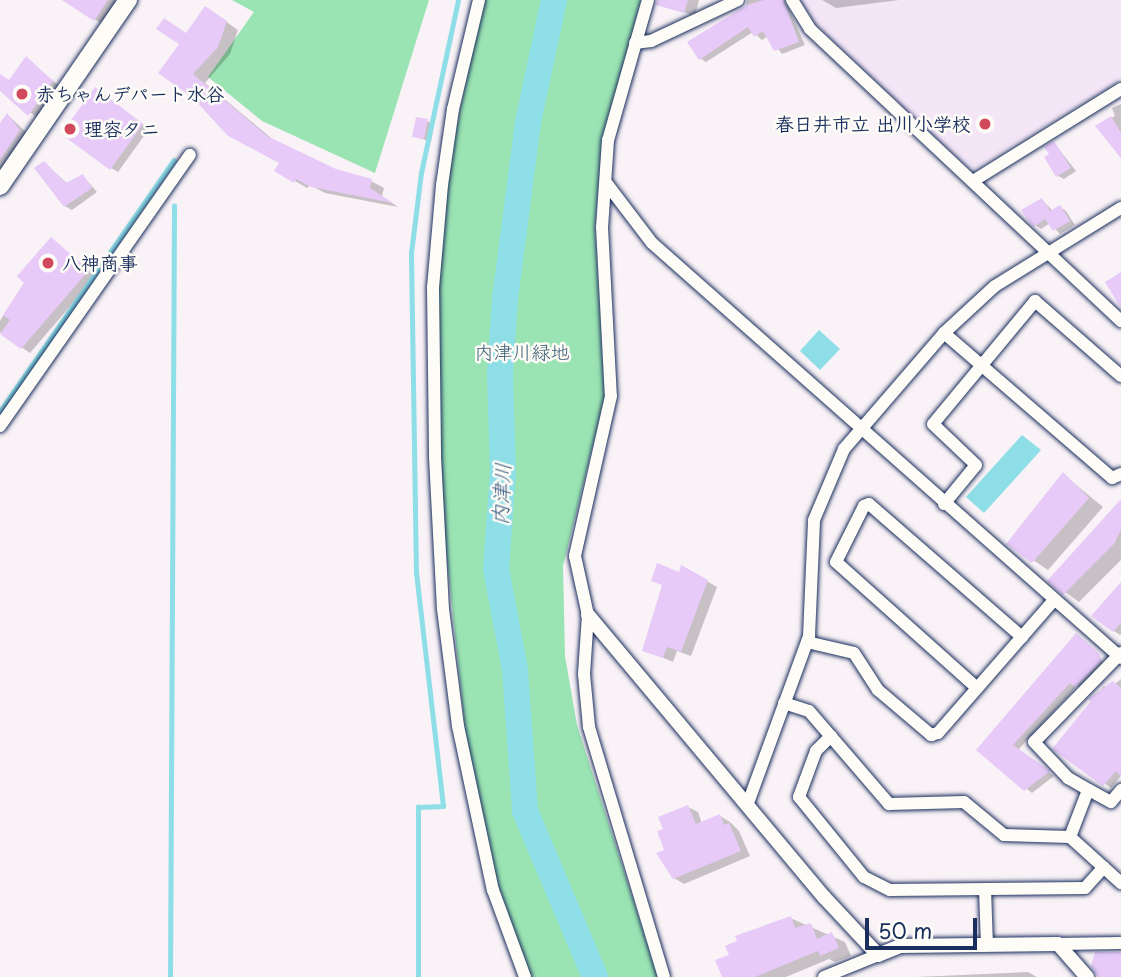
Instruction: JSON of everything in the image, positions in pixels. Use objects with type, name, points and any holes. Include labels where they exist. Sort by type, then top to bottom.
[{"type":"main road","points":[[0,186],[128,0]]},
{"type":"street","points":[[479,0],[453,109],[440,211],[433,288],[435,457],[443,608],[458,726],[493,890],[525,977]]},
{"type":"street","points":[[648,0],[608,139],[602,227],[611,396],[575,556],[588,615],[584,674],[589,727],[664,977]]},
{"type":"street","points":[[635,43],[651,41],[738,0]]},
{"type":"street","points":[[792,0],[810,29],[1121,321]]},
{"type":"street","points":[[972,181],[1121,89]]},
{"type":"street","points":[[0,426],[190,155]]},
{"type":"street","points":[[607,184],[652,243],[944,505],[1120,655],[1034,742],[1068,778],[1088,790],[1111,802],[1121,790]]},
{"type":"street","points":[[748,803],[807,642],[815,576],[814,520],[844,449],[944,333],[995,286],[1121,208]]},
{"type":"street","points":[[944,505],[976,465],[933,424],[1035,301],[1121,376]]},
{"type":"street","points":[[944,333],[1112,478],[1121,474]]},
{"type":"street","points":[[977,688],[838,565],[864,506],[869,505],[1022,637]]},
{"type":"street","points":[[807,642],[854,653],[878,690],[931,734],[938,733],[1054,600]]},
{"type":"street","points":[[588,615],[824,897],[878,955]]},
{"type":"street","points":[[784,703],[809,711],[889,804],[964,802],[1004,835],[1070,837],[1121,883]]},
{"type":"street","points":[[831,737],[816,751],[799,797],[864,877],[890,890],[1085,888],[1104,867]]},
{"type":"street","points":[[1070,837],[1088,790]]},
{"type":"street","points":[[985,889],[987,945]]},
{"type":"street","points":[[824,977],[900,946],[1121,943]]},
{"type":"street","points":[[1058,944],[1087,977]]},
{"type":"shaded area","name":"春日井市立 出川小学校","points":[[801,0],[1121,0],[1121,80],[975,168],[969,168],[815,24]]},
{"type":"green space","points":[[232,0],[429,0],[375,173],[262,121],[208,77],[254,12]]},
{"type":"green space","name":"内津川緑地","points":[[482,0],[641,0],[602,142],[595,227],[605,397],[563,566],[565,656],[577,725],[658,977],[530,977],[493,877],[466,739],[442,512],[438,288],[445,186]]},
{"type":"water","points":[[819,330],[840,349],[820,370],[800,351]]},
{"type":"water","points":[[1022,435],[1041,450],[984,513],[966,497]]},
{"type":"building","points":[[62,0],[108,0],[94,21]]},
{"type":"building","points":[[657,0],[688,0],[684,13],[656,5]]},
{"type":"building","points":[[764,0],[783,0],[799,42],[774,51],[763,31],[754,37],[748,27],[699,60],[687,42],[747,5]]},
{"type":"building","points":[[205,6],[227,21],[218,47],[193,74],[267,136],[336,169],[372,179],[370,188],[393,203],[311,187],[296,179],[294,183],[274,171],[279,163],[228,136],[193,98],[158,73],[179,44],[156,29],[164,18],[186,33]]},
{"type":"building","name":"赤ちゃんデパート水谷","points":[[26,56],[53,81],[28,116],[0,91],[0,74],[9,80]]},
{"type":"building","points":[[95,87],[143,124],[110,170],[61,134]]},
{"type":"building","points":[[7,113],[20,130],[0,160],[0,123]]},
{"type":"building","points":[[1111,116],[1121,133],[1121,158],[1095,126]]},
{"type":"building","points":[[416,117],[428,119],[424,139],[412,137]]},
{"type":"building","points":[[1054,141],[1071,168],[1056,177],[1044,157],[1049,154],[1044,147]]},
{"type":"building","points":[[44,161],[66,183],[83,174],[92,188],[64,207],[34,168]]},
{"type":"building","points":[[1042,198],[1050,211],[1060,205],[1070,221],[1053,231],[1045,219],[1033,227],[1021,210]]},
{"type":"building","points":[[51,237],[89,270],[21,349],[0,334],[10,320],[3,315],[24,283],[17,276]]},
{"type":"building","points":[[1121,272],[1121,308],[1105,282]]},
{"type":"building","points":[[1063,472],[1089,498],[1032,563],[1006,544]]},
{"type":"building","points":[[1121,499],[1121,530],[1114,544],[1063,595],[1047,581]]},
{"type":"building","points":[[657,563],[679,572],[681,565],[708,580],[681,652],[667,647],[663,658],[642,651],[662,585],[651,581]]},
{"type":"building","points":[[1121,582],[1121,623],[1113,632],[1091,616]]},
{"type":"building","points":[[1076,633],[1100,654],[1101,661],[1075,687],[1070,683],[1013,745],[1050,771],[1024,791],[976,750]]},
{"type":"building","points":[[1113,681],[1121,688],[1121,776],[1116,771],[1103,786],[1052,749],[1091,701],[1088,699]]},
{"type":"building","points":[[688,805],[696,824],[720,814],[724,825],[729,823],[741,851],[673,879],[656,853],[664,850],[657,831],[663,829],[658,817]]},
{"type":"building","points":[[791,916],[795,928],[811,923],[817,939],[832,932],[839,948],[820,956],[818,951],[755,977],[722,977],[715,960],[729,955],[725,946],[737,941],[735,936]]},
{"type":"building","points":[[1095,952],[1121,952],[1121,977],[1098,977],[1091,966]]},
{"type":"waterway","points":[[418,977],[418,807],[443,806],[416,574],[411,253],[421,173],[458,0]]},
{"type":"waterway","name":"内津川","points":[[554,0],[528,122],[505,298],[500,373],[503,472],[496,569],[515,670],[525,811],[595,977]]},
{"type":"waterway","points":[[0,411],[174,160]]},
{"type":"waterway","points":[[170,977],[174,206]]},
{"type":"place","name":"赤ちゃんデパート水谷","points":[[22,94]]},
{"type":"place","name":"春日井市立 出川小学校","points":[[985,124]]},
{"type":"place","name":"理容タニ","points":[[70,129]]},
{"type":"place","name":"八神商事","points":[[48,263]]}]
